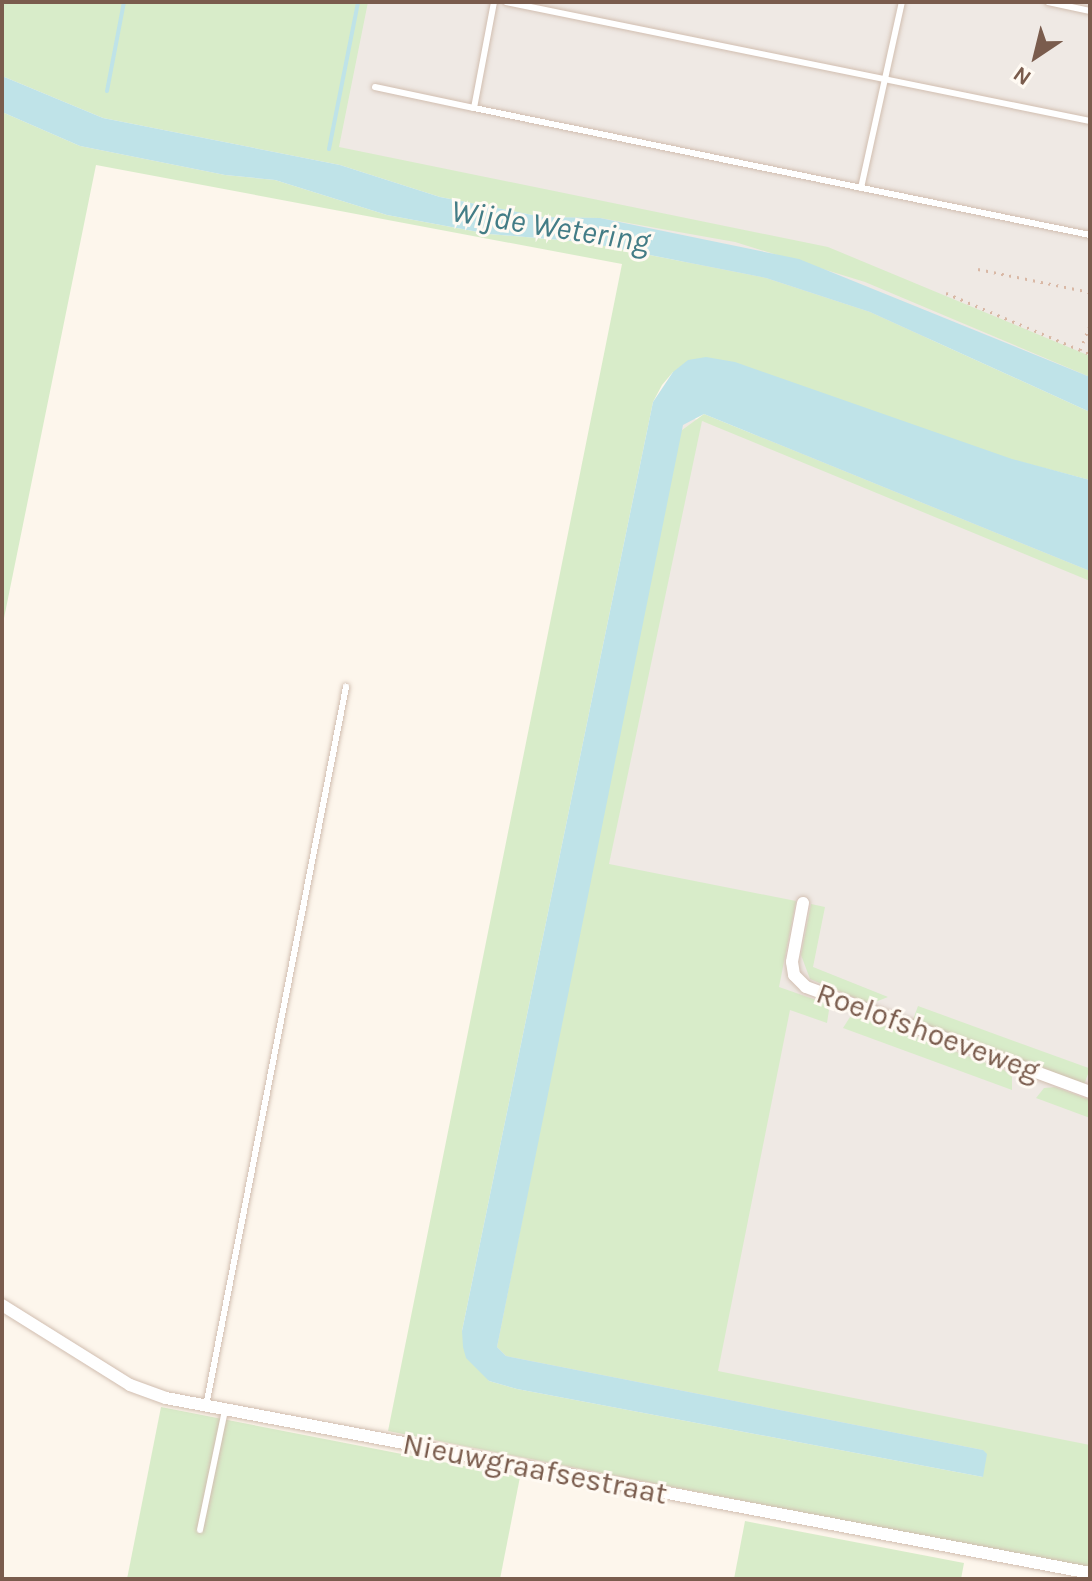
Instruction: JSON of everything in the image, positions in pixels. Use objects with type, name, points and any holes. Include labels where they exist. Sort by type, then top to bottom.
[{"type":"street","name":"Roelofshoeveweg","points":[[803,903],[792,962],[794,975],[806,987],[1090,1092]]},
{"type":"street","name":"Nieuwgraafsestraat","points":[[2,1305],[130,1385],[206,1406],[1090,1573]]},
{"type":"lane","points":[[474,108],[494,2]]},
{"type":"lane","points":[[506,2],[1090,121]]},
{"type":"lane","points":[[861,188],[902,2]]},
{"type":"lane","points":[[1048,2],[1090,11]]},
{"type":"lane","points":[[375,87],[1090,235]]},
{"type":"lane","points":[[206,1406],[346,687]]},
{"type":"lane","points":[[200,1530],[225,1410]]},
{"type":"path","points":[[978,269],[1090,292]]},
{"type":"path","points":[[946,293],[1090,354]]},
{"type":"path","points":[[1080,350],[1090,325]]},
{"type":"shaded area","points":[[356,2],[1090,2],[1090,389],[327,150]]},
{"type":"shaded area","points":[[664,411],[1090,523],[1090,1475],[480,1362]]},
{"type":"green space","points":[[2,2],[368,2],[339,147],[828,247],[1090,356],[1090,377],[865,282],[735,242],[600,218],[543,217],[440,197],[340,165],[103,118],[2,76]]},
{"type":"green space","points":[[2,112],[80,146],[225,175],[275,180],[387,215],[489,234],[584,242],[766,278],[870,312],[1090,412],[1090,480],[673,372],[662,385],[653,402],[462,1331],[489,1381],[517,1389],[983,1477],[983,1450],[506,1356],[497,1347],[678,433],[704,414],[1090,571],[1090,581],[702,421],[609,864],[796,901],[779,987],[822,1002],[829,1010],[827,1023],[790,1010],[718,1371],[1090,1445],[1090,1569],[388,1431],[622,264],[96,165],[2,628]]},
{"type":"green space","points":[[811,904],[825,907],[813,967],[888,997],[870,1004],[810,979],[801,955]]},
{"type":"green space","points":[[918,1006],[1090,1069],[1083,1086],[912,1024]]},
{"type":"green space","points":[[859,1016],[1003,1069],[1012,1077],[1012,1090],[843,1028],[850,1017]]},
{"type":"green space","points":[[1055,1087],[1090,1100],[1090,1118],[1036,1098],[1044,1088]]},
{"type":"green space","points":[[161,1407],[520,1477],[500,1579],[127,1579]]},
{"type":"green space","points":[[745,1521],[964,1563],[961,1579],[734,1579]]},
{"type":"water","name":"Wijde Wetering","points":[[2,76],[103,118],[340,165],[440,197],[543,217],[600,218],[799,259],[1090,377],[1090,412],[870,312],[766,278],[584,242],[489,234],[387,215],[275,180],[225,175],[80,146],[2,112]]},
{"type":"water","points":[[706,357],[735,362],[1012,459],[1090,480],[1090,571],[704,414],[683,425],[497,1347],[506,1356],[983,1450],[987,1454],[983,1477],[517,1389],[489,1381],[466,1358],[463,1347],[462,1331],[653,402],[673,372],[688,360]]},
{"type":"waterway","points":[[107,91],[124,2]]},
{"type":"waterway","points":[[329,149],[358,2]]}]
